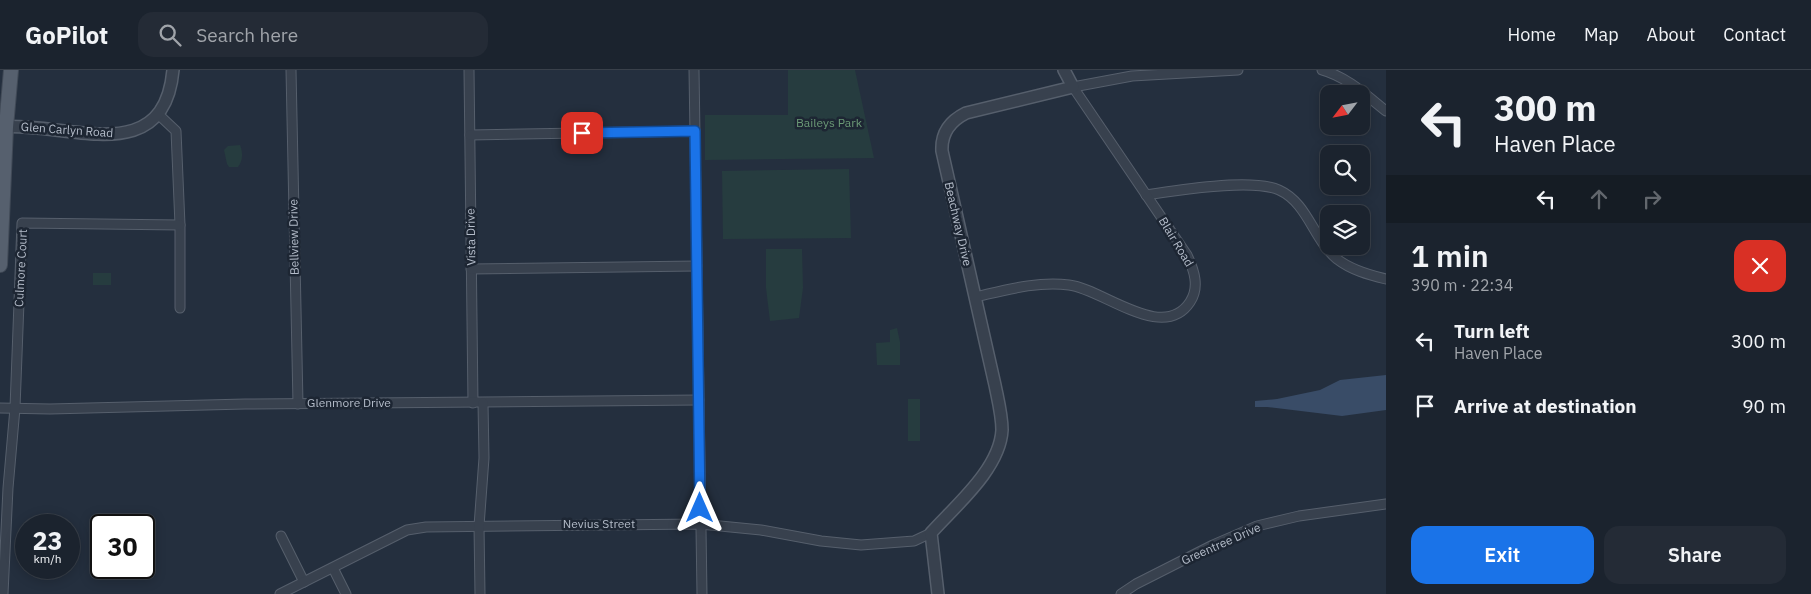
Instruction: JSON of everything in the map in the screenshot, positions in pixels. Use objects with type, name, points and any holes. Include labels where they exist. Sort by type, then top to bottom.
[{"type":"main road","points":[[0,265],[3,127],[11,70]]},
{"type":"street","points":[[174,70],[168,95],[159,115],[176,130],[180,225],[180,308]]},
{"type":"street","name":"Bellview Drive","points":[[290,70],[298,404]]},
{"type":"street","name":"Vista Drive","points":[[469,70],[473,403]]},
{"type":"street","points":[[694,70],[702,594]]},
{"type":"street","name":"Blair Road","points":[[975,297],[1038,284],[1066,285],[1090,290],[1146,316],[1157,318],[1175,315],[1187,306],[1192,299],[1196,285],[1195,276],[1187,255],[1073,87],[1064,70]]},
{"type":"street","name":"Beachway Drive","points":[[931,533],[982,477],[996,454],[1002,431],[1000,408],[942,151],[941,144],[946,129],[958,116],[966,113],[1073,87],[1132,76],[1238,70]]},
{"type":"street","points":[[1322,70],[1341,73],[1350,83],[1386,111]]},
{"type":"street","name":"Glen Carlyn Road","points":[[3,127],[115,134],[137,130],[159,115]]},
{"type":"street","points":[[470,135],[695,131]]},
{"type":"street","points":[[1146,195],[1233,186],[1266,185],[1288,195],[1299,206],[1322,242],[1336,258],[1354,269],[1386,279]]},
{"type":"street","name":"Culmore Court","points":[[15,408],[22,223],[180,225]]},
{"type":"street","points":[[472,269],[697,266]]},
{"type":"street","name":"Glenmore Drive","points":[[0,408],[50,410],[298,404],[699,400]]},
{"type":"street","points":[[480,594],[479,526],[484,472],[483,403]]},
{"type":"street","points":[[3,594],[8,488],[15,408]]},
{"type":"street","name":"Greentree Drive","points":[[1121,594],[1136,584],[1257,526],[1299,516],[1386,504]]},
{"type":"street","name":"Nevius Street","points":[[280,594],[407,530],[426,526],[700,524],[761,530],[861,546],[914,541],[931,533]]},
{"type":"street","points":[[931,533],[938,594]]},
{"type":"street","points":[[281,536],[304,582]]},
{"type":"street","points":[[333,568],[346,594]]},
{"type":"green space","name":"Baileys Park","points":[[788,70],[855,70],[874,158],[705,160],[705,115],[788,115]]},
{"type":"green space","points":[[240,145],[242,156],[240,165],[238,167],[229,167],[224,150],[228,146]]},
{"type":"green space","points":[[849,169],[851,238],[723,239],[722,171]]},
{"type":"green space","points":[[766,249],[802,249],[803,288],[799,318],[770,321],[766,288]]},
{"type":"green space","points":[[93,273],[111,273],[111,285],[93,285]]},
{"type":"green space","points":[[897,328],[900,342],[900,365],[877,365],[876,343],[890,342],[890,330]]},
{"type":"green space","points":[[908,399],[920,399],[920,441],[908,441]]},
{"type":"water","points":[[1386,375],[1386,410],[1342,416],[1255,407],[1255,401],[1277,399],[1320,390],[1340,380]]},
{"type":"route","points":[[582,133],[695,131],[700,508]]}]
